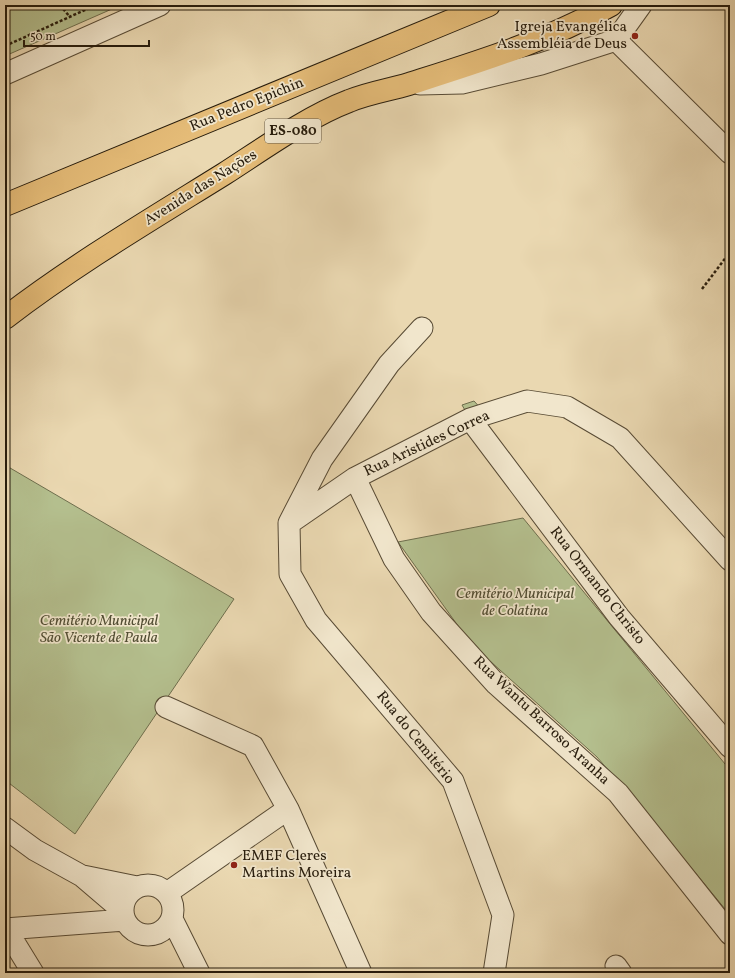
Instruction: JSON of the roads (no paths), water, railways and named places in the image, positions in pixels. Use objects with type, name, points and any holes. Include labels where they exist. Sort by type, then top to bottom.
[{"type":"main road","name":"Rua Pedro Epichin","points":[[5,205],[489,5]]},
{"type":"main road","name":"Avenida das Nações","points":[[5,318],[44,288],[140,226],[314,118],[349,101],[509,52],[584,20],[611,5]]},
{"type":"main road","points":[[5,301],[44,288]]},
{"type":"street","points":[[5,74],[160,5]]},
{"type":"street","points":[[407,84],[462,82],[541,64],[616,40],[641,5]]},
{"type":"street","points":[[616,40],[730,153]]},
{"type":"street","points":[[289,523],[322,459],[389,364],[422,328]]},
{"type":"street","name":"Rua Aristides Correa","points":[[289,523],[355,478],[470,419],[527,401],[567,407],[620,438],[730,560]]},
{"type":"street","name":"Rua Ormando Christo","points":[[470,419],[619,617],[730,747]]},
{"type":"street","name":"Rua Wantu Barroso Aranha","points":[[355,478],[394,559],[431,612],[496,684],[618,793],[730,934]]},
{"type":"street","name":"Rua do Cemitério","points":[[289,523],[290,574],[316,620],[453,781],[503,915],[494,973]]},
{"type":"street","points":[[166,707],[254,746],[288,809],[361,973]]},
{"type":"street","points":[[167,893],[288,809]]},
{"type":"street","points":[[5,828],[35,850],[82,876],[124,916],[129,926],[135,932],[143,935],[162,931],[172,919]]},
{"type":"street","points":[[82,876],[137,887],[152,885],[167,893],[173,905],[172,919],[199,973]]},
{"type":"street","points":[[124,916],[124,904],[127,896],[137,887]]},
{"type":"street","points":[[33,973],[6,928],[124,916]]},
{"type":"place","name":"Igreja Evangélica Assembléia de Deus","points":[[635,36]]},
{"type":"place","name":"EMEF Cleres Martins Moreira","points":[[234,865]]},
{"type":"park label","name":"Cemitério Municipal de Colatina","points":[[515,602]]},
{"type":"park label","name":"Cemitério Municipal São Vicente de Paula","points":[[99,630]]}]
